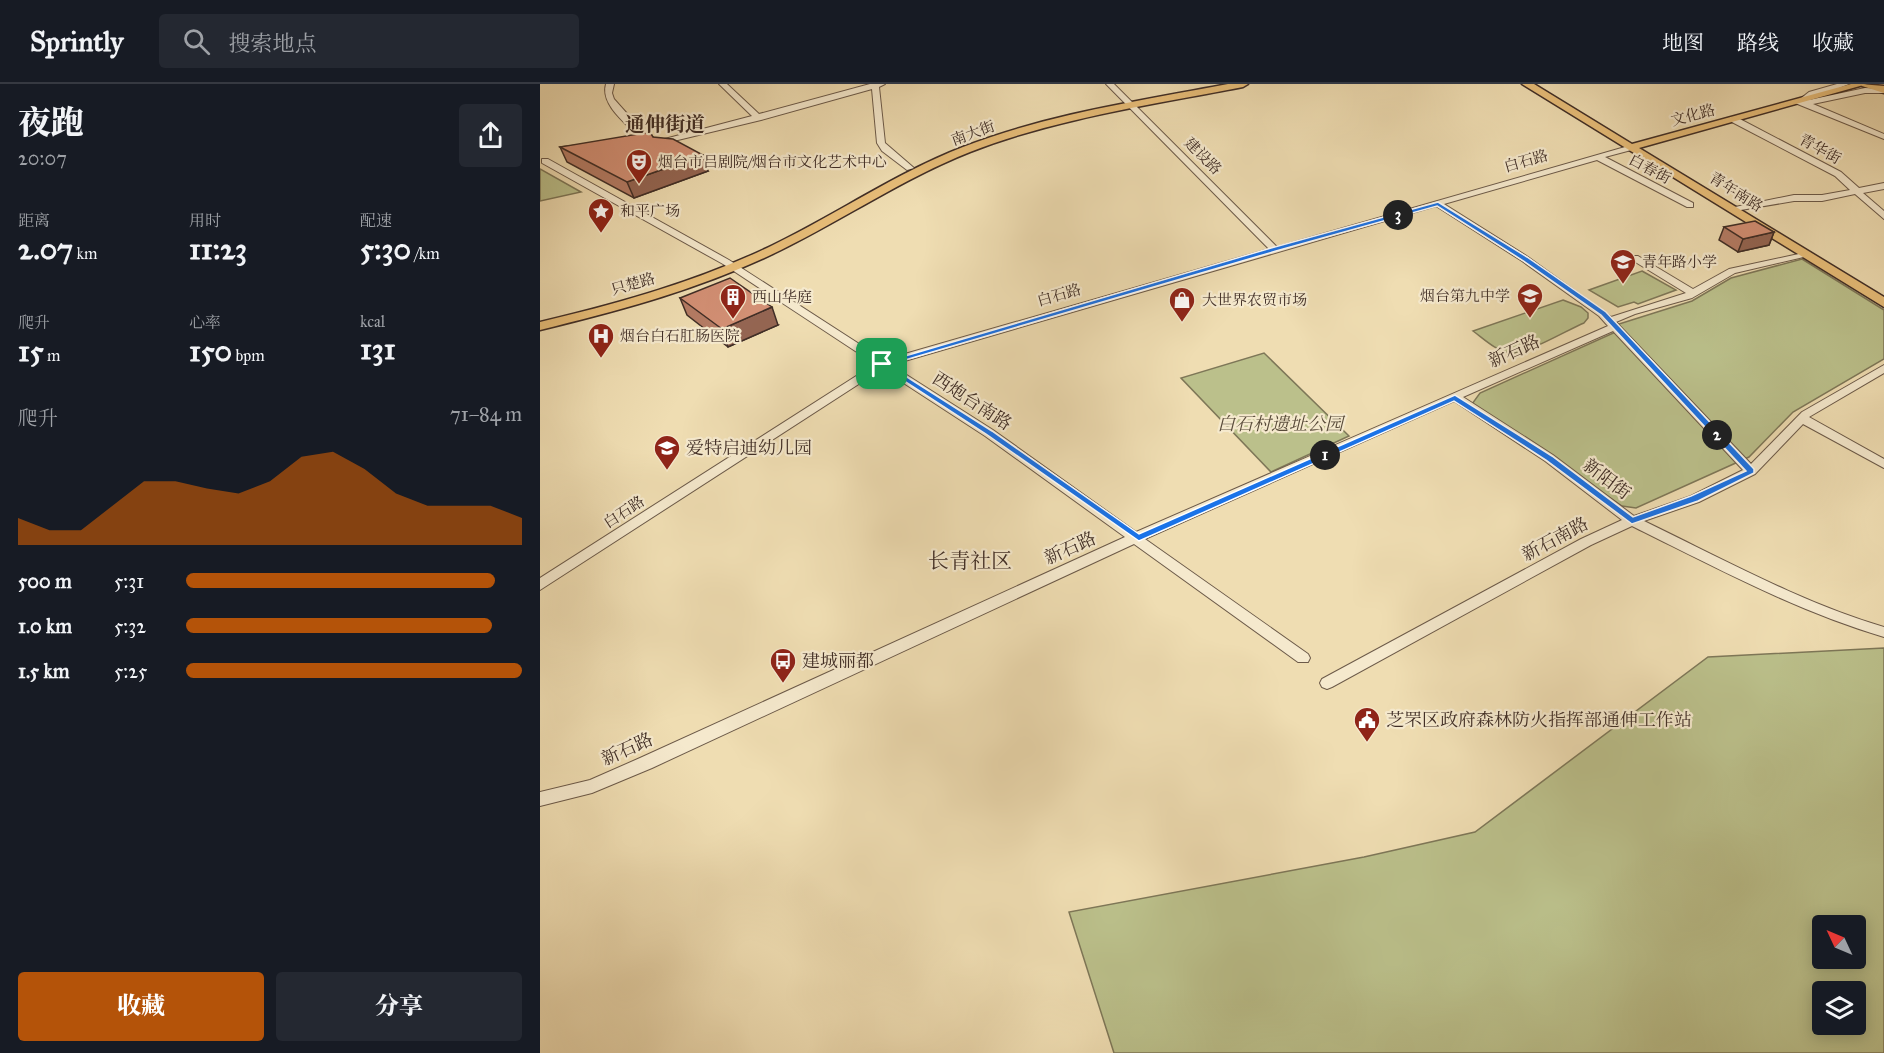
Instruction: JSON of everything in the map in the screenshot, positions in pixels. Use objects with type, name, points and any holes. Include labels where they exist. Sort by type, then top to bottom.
[{"type":"highway","points":[[1864,84],[1884,90]]},
{"type":"main road","name":"南大街","points":[[730,265],[776,248],[918,171],[967,150],[1037,127],[1220,84]]},
{"type":"main road","name":"南大街","points":[[730,265],[910,168],[1007,132],[1243,84]]},
{"type":"main road","points":[[1527,84],[1634,146]]},
{"type":"main road","points":[[1536,84],[1634,146]]},
{"type":"main road","name":"文化路","points":[[1634,146],[1864,84]]},
{"type":"main road","name":"青年南路","points":[[1634,146],[1884,297]]},
{"type":"main road","name":"青年南路","points":[[1634,146],[1884,303]]},
{"type":"main road","name":"只楚路","points":[[540,319],[646,291],[730,265]]},
{"type":"main road","name":"只楚路","points":[[540,326],[650,297],[730,265]]},
{"type":"street","points":[[610,84],[608,91],[612,102],[644,134],[647,146],[877,85],[881,143],[885,149],[910,168]]},
{"type":"street","points":[[723,84],[758,118]]},
{"type":"street","name":"建设路","points":[[1110,84],[1274,249]]},
{"type":"street","points":[[1799,102],[1812,94],[1845,84]]},
{"type":"street","points":[[1799,102],[1824,101],[1866,90],[1884,90]]},
{"type":"street","points":[[1799,102],[1884,137]]},
{"type":"street","name":"青华街","points":[[1733,119],[1819,162],[1838,174],[1884,216]]},
{"type":"street","name":"白石路","points":[[540,585],[882,364],[1634,146]]},
{"type":"street","name":"白春街","points":[[1598,157],[1690,205]]},
{"type":"street","points":[[542,162],[556,159]]},
{"type":"street","name":"西炮台南路","points":[[542,162],[730,265],[989,433],[1303,657]]},
{"type":"street","points":[[1738,208],[1794,198],[1822,198],[1884,186]]},
{"type":"street","points":[[1438,204],[1603,314],[1751,471]]},
{"type":"street","name":"新石路","points":[[540,800],[592,786],[645,763],[1183,516],[1455,397],[1612,324],[1631,312],[1692,293],[1732,271],[1805,254]]},
{"type":"street","points":[[1635,258],[1692,293]]},
{"type":"street","name":"新石南路","points":[[1328,683],[1586,542],[1632,521],[1695,499],[1751,471],[1802,418],[1884,368]]},
{"type":"street","name":"新阳街","points":[[1455,397],[1549,458],[1632,521],[1778,592],[1844,620],[1884,632]]},
{"type":"street","points":[[1802,418],[1884,464]]},
{"type":"green space","points":[[540,169],[581,192],[540,201]]},
{"type":"green space","points":[[1802,259],[1884,310],[1884,359],[1793,412],[1749,457],[1636,508],[1622,506],[1472,404],[1480,393],[1620,330],[1619,324],[1692,301],[1731,278]]},
{"type":"green space","points":[[1642,271],[1676,290],[1638,304],[1634,302],[1618,307],[1589,290]]},
{"type":"green space","points":[[1563,300],[1581,307],[1588,313],[1588,318],[1584,323],[1526,350],[1517,353],[1505,352],[1473,331]]},
{"type":"green space","name":"白石村遗址公园","points":[[1264,353],[1349,436],[1271,472],[1181,378]]},
{"type":"green space","points":[[1884,648],[1884,1053],[1114,1053],[1069,912],[1364,857],[1475,832],[1708,657]]},
{"type":"building","points":[[650,132],[653,137],[673,139],[703,155],[627,182],[560,147]]},
{"type":"building","points":[[1755,221],[1774,232],[1743,239],[1724,227]]},
{"type":"building","points":[[730,278],[772,307],[722,329],[680,298]]},
{"type":"place","name":"烟台市吕剧院/烟台市文化艺术中心","points":[[639,185]]},
{"type":"place","name":"和平广场","points":[[601,234]]},
{"type":"place","name":"青年路小学","points":[[1623,285]]},
{"type":"place","name":"烟台第九中学","points":[[1530,319]]},
{"type":"place","name":"西山华庭","points":[[733,320]]},
{"type":"place","name":"大世界农贸市场","points":[[1182,323]]},
{"type":"place","name":"烟台白石肛肠医院","points":[[601,359]]},
{"type":"place","name":"爱特启迪幼儿园","points":[[667,471]]},
{"type":"place","name":"建城丽都","points":[[783,684]]},
{"type":"place","name":"芝罘区政府森林防火指挥部通伸工作站","points":[[1367,743]]},
{"type":"district","name":"通伸街道","points":[[665,124]]},
{"type":"district","name":"长青社区","points":[[970,561]]},
{"type":"route","points":[[1438,204],[1525,259],[1603,314],[1751,471],[1695,499],[1632,521],[1549,458],[1455,397],[1183,516],[1139,538],[989,433],[882,364],[1274,249],[1438,204]]}]
